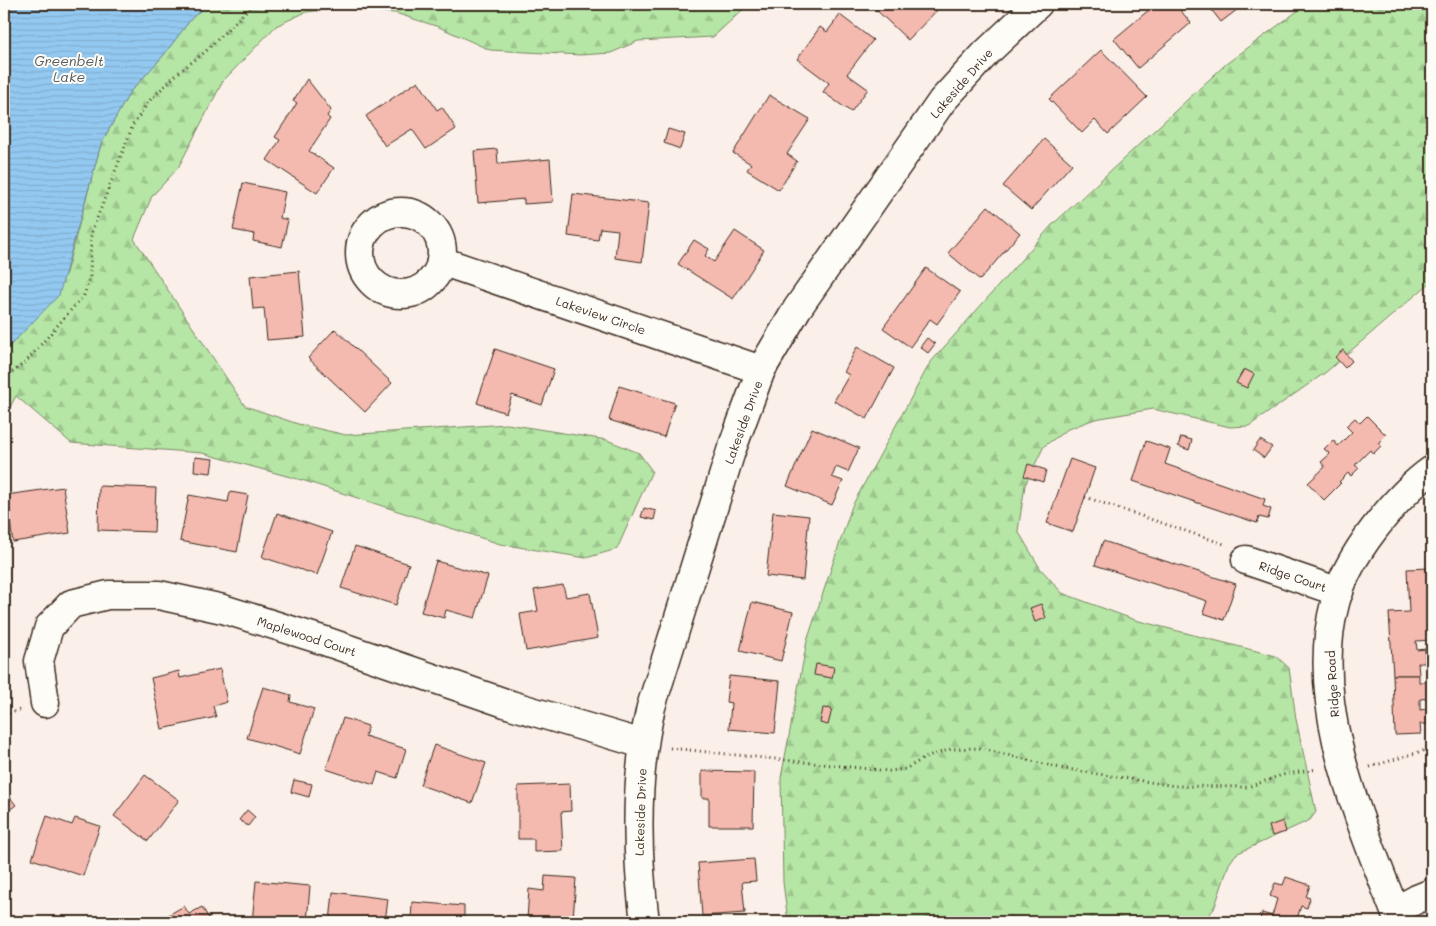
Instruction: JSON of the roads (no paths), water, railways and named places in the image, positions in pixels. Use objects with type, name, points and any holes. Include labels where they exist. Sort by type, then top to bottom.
[{"type":"street","name":"Lakeside Drive","points":[[645,922],[638,872],[642,750],[651,707],[731,451],[762,370],[797,310],[942,101],[986,53],[1038,4]]},
{"type":"street","name":"Lakeview Circle","points":[[441,260],[762,370]]},
{"type":"street","name":"Ridge Road","points":[[1397,917],[1344,768],[1330,699],[1328,652],[1331,624],[1339,592],[1362,544],[1402,496],[1432,470]]},
{"type":"street","name":"Ridge Court","points":[[1246,560],[1339,592]]},
{"type":"street","name":"Maplewood Court","points":[[44,703],[39,660],[49,627],[71,604],[108,595],[159,595],[250,618],[642,750]]},
{"type":"street","points":[[1397,917],[1417,898],[1432,893]]},
{"type":"water","name":"Greenbelt Lake","points":[[4,4],[207,4],[191,19],[163,56],[130,92],[101,144],[59,295],[4,352]]}]
